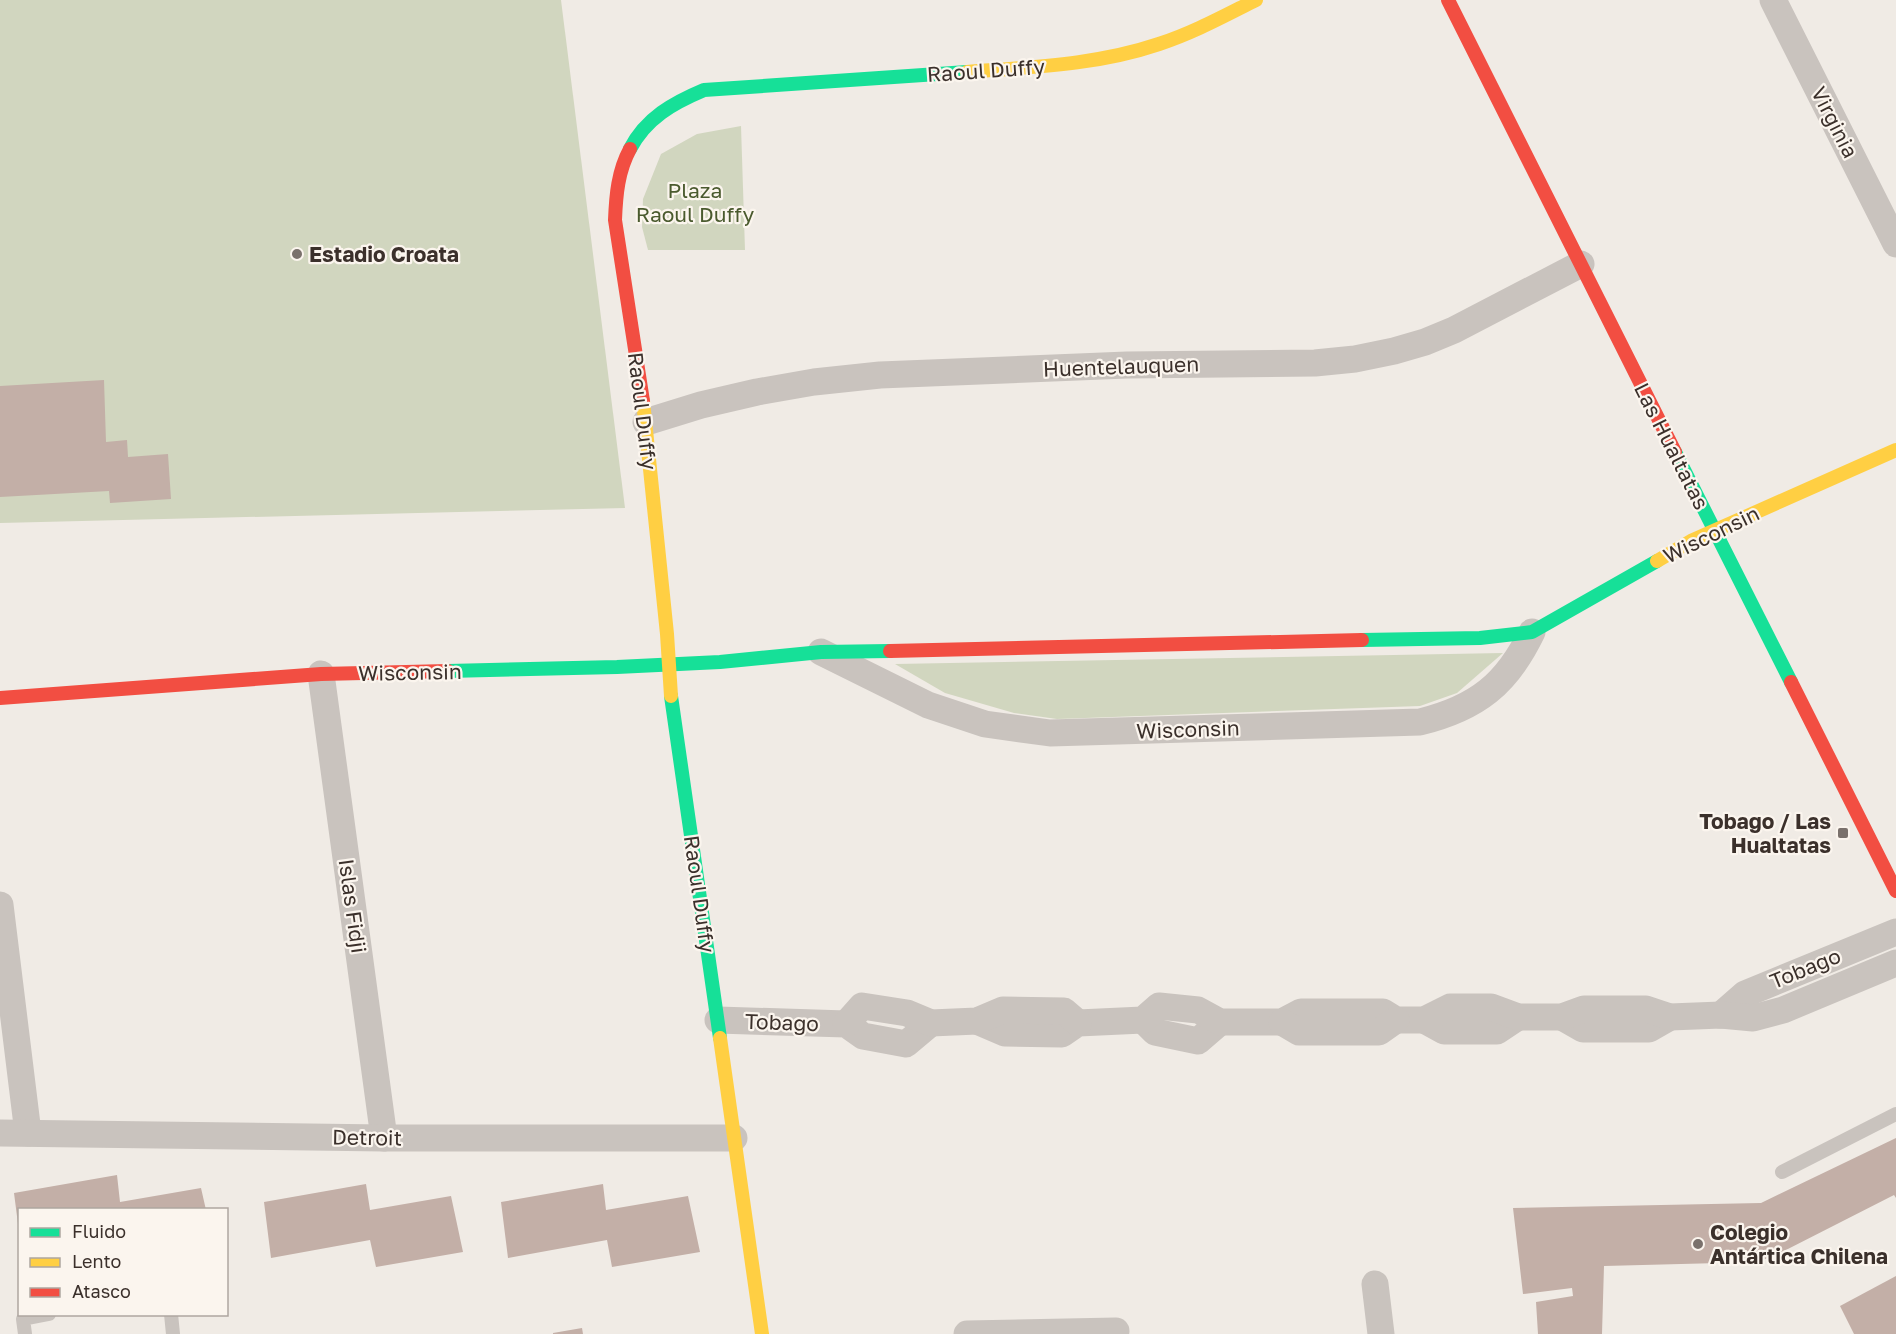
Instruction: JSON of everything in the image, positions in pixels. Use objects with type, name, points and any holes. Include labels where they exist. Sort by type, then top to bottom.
[{"type":"street","name":"Raoul Duffy","points":[[762,1334],[668,664],[646,422],[615,220],[618,175],[626,153],[651,119],[667,106],[685,96],[704,90],[1075,64],[1119,56],[1185,35],[1256,0]]},
{"type":"street","name":"Las Hualtatas","points":[[1448,0],[1896,891]]},
{"type":"street","name":"Virginia","points":[[1773,0],[1896,244]]},
{"type":"street","name":"Huentelauquen","points":[[646,422],[701,405],[757,392],[814,382],[880,375],[1126,365],[1315,363],[1355,359],[1394,351],[1454,330],[1581,264]]},
{"type":"street","name":"Wisconsin","points":[[0,698],[321,674],[617,667],[821,652],[1480,638],[1532,632],[1714,529],[1896,450]]},
{"type":"street","name":"Wisconsin","points":[[821,652],[928,705],[985,724],[1050,733],[1420,722],[1444,716],[1467,706],[1487,693],[1505,676],[1521,655],[1532,632]]},
{"type":"street","name":"Islas Fidji","points":[[321,674],[384,1138]]},
{"type":"street","points":[[0,905],[28,1133]]},
{"type":"street","name":"Tobago","points":[[1721,1015],[1745,994],[1896,932]]},
{"type":"street","name":"Tobago","points":[[717,1020],[846,1024],[862,1006],[907,1013],[931,1023],[977,1021],[1003,1010],[1064,1011],[1078,1023],[1143,1020],[1159,1006],[1198,1010],[1220,1022],[1282,1022],[1301,1012],[1383,1012],[1396,1020],[1424,1020],[1450,1007],[1491,1007],[1518,1017],[1562,1017],[1584,1009],[1646,1009],[1670,1017],[1721,1015],[1753,1018],[1783,1010],[1896,963]]},
{"type":"street","name":"Detroit","points":[[0,1133],[384,1138],[734,1138]]},
{"type":"street","points":[[1375,1284],[1382,1334]]},
{"type":"street","points":[[967,1334],[1116,1331]]},
{"type":"lane","points":[[1782,1172],[1896,1114]]},
{"type":"lane","points":[[25,1334],[22,1319],[38,1316]]},
{"type":"lane","points":[[171,1316],[173,1334]]},
{"type":"green space","name":"Estadio Croata","points":[[0,0],[561,0],[625,508],[0,523]]},
{"type":"green space","name":"Plaza Raoul Duffy","points":[[741,126],[745,250],[648,250],[642,227],[643,199],[661,154],[697,134]]},
{"type":"green space","points":[[1503,653],[1457,693],[1420,706],[1057,719],[1014,713],[945,693],[895,664]]},
{"type":"building","points":[[104,380],[106,442],[127,440],[128,457],[168,454],[171,499],[110,503],[109,491],[0,497],[0,386]]},
{"type":"building","points":[[1896,1138],[1896,1198],[1894,1195],[1758,1262],[1604,1266],[1602,1334],[1538,1334],[1536,1302],[1573,1296],[1572,1288],[1523,1294],[1513,1208],[1761,1203]]},
{"type":"building","points":[[117,1175],[120,1202],[201,1188],[206,1208],[18,1208],[18,1224],[14,1193]]},
{"type":"building","points":[[366,1184],[370,1210],[451,1196],[463,1252],[376,1267],[370,1240],[271,1258],[264,1202]]},
{"type":"building","points":[[603,1184],[606,1210],[688,1196],[700,1252],[612,1267],[607,1240],[508,1258],[501,1202]]},
{"type":"building","points":[[1896,1276],[1896,1334],[1854,1334],[1840,1306]]},
{"type":"building","points":[[582,1328],[583,1334],[553,1334],[553,1333]]},
{"type":"traffic: fast","points":[[630,149],[652,120],[671,106],[704,90],[967,72]]},
{"type":"traffic: fast","points":[[1675,452],[1791,682]]},
{"type":"traffic: fast","points":[[1362,640],[1480,638],[1532,632],[1657,561]]},
{"type":"traffic: fast","points":[[448,671],[617,667],[720,662],[821,652],[890,651]]},
{"type":"traffic: fast","points":[[671,696],[720,1038]]},
{"type":"traffic: slow","points":[[967,72],[1064,64],[1112,57],[1184,35],[1256,0]]},
{"type":"traffic: slow","points":[[643,401],[667,634],[671,696]]},
{"type":"traffic: slow","points":[[1657,561],[1691,541],[1896,450]]},
{"type":"traffic: slow","points":[[720,1038],[762,1334]]},
{"type":"traffic: jam","points":[[1448,0],[1675,452]]},
{"type":"traffic: jam","points":[[630,149],[618,183],[615,220],[643,401]]},
{"type":"traffic: jam","points":[[890,651],[1362,640]]},
{"type":"traffic: jam","points":[[0,698],[321,674],[448,671]]},
{"type":"traffic: jam","points":[[1791,682],[1896,891]]},
{"type":"place","name":"Estadio Croata","points":[[297,254]]},
{"type":"place","name":"Tobago / Las Hualtatas","points":[[1843,833]]},
{"type":"place","name":"Colegio Antártica Chilena","points":[[1698,1244]]}]
